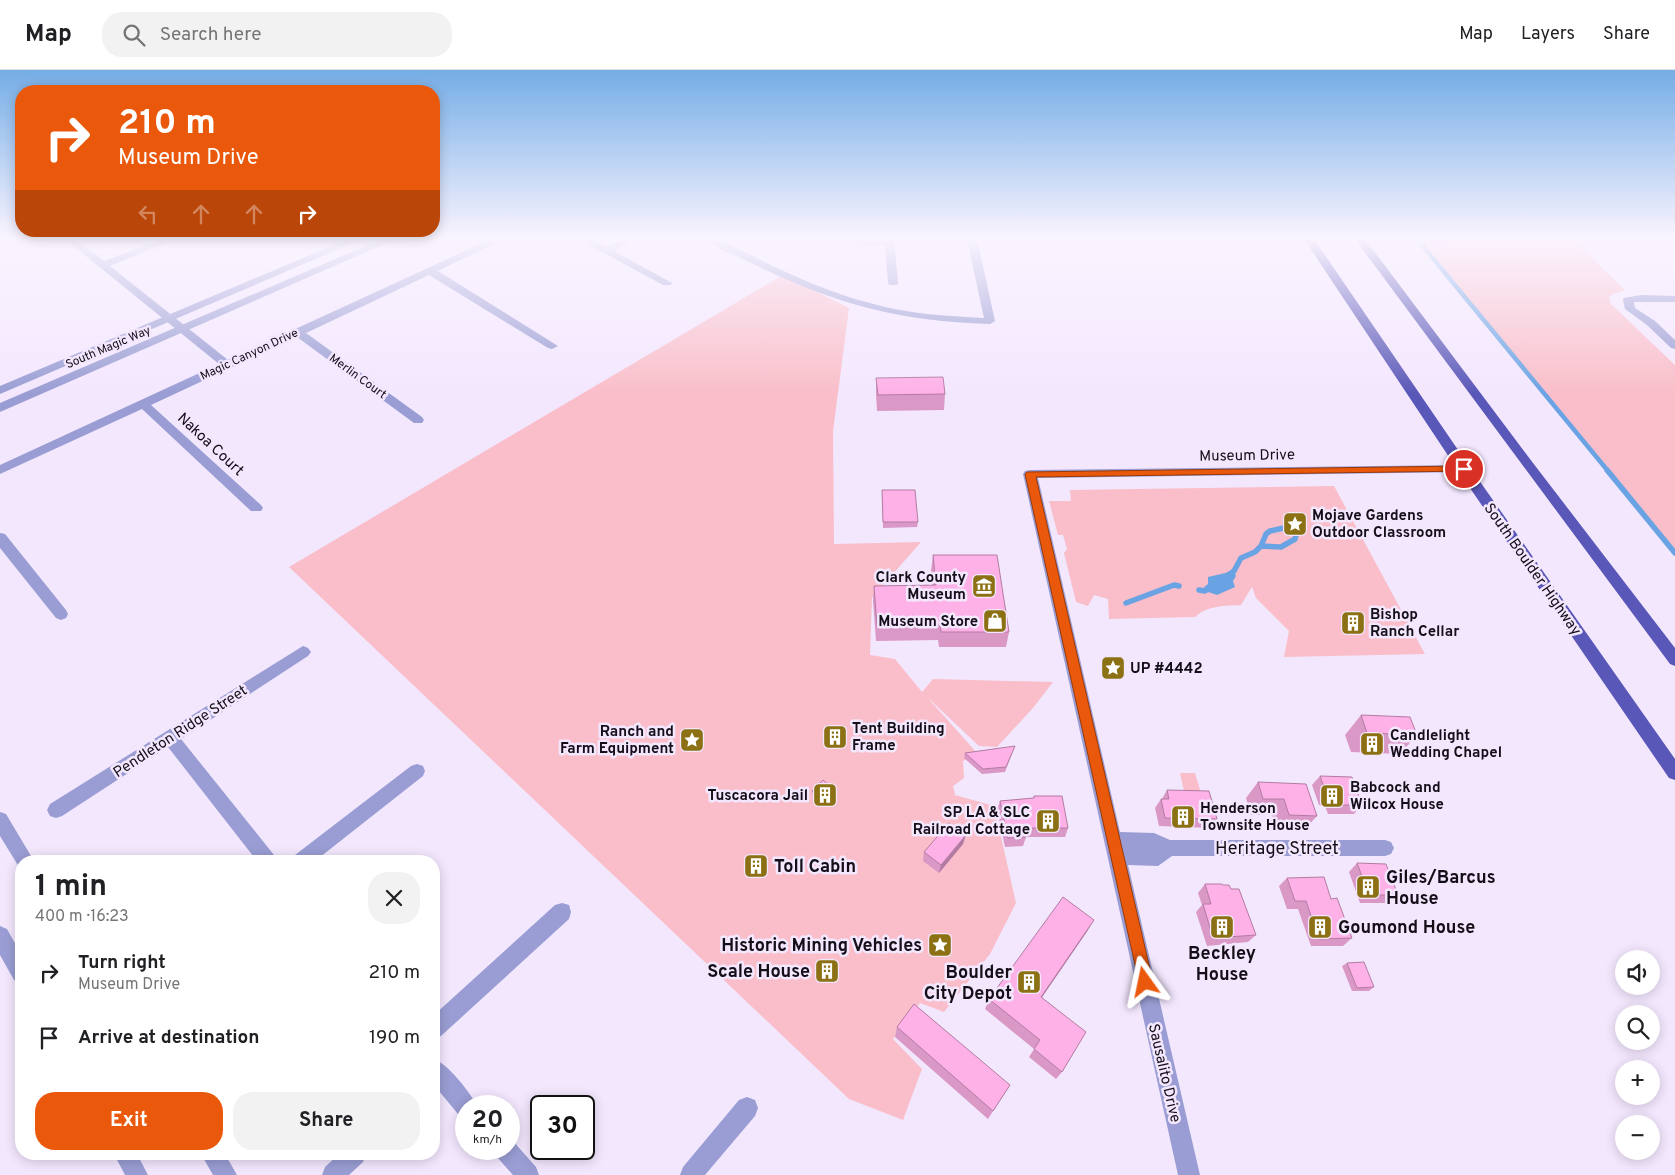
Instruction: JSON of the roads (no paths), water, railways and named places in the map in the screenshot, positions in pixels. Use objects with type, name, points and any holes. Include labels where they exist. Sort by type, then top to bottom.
[{"type":"main road","name":"South Boulder Highway","points":[[1344,291],[1464,469],[1675,773]]},
{"type":"main road","points":[[1398,291],[1675,660]]},
{"type":"street","points":[[134,291],[227,365]]},
{"type":"street","name":"South Magic Way","points":[[0,390],[234,291]]},
{"type":"street","name":"South Magic Way","points":[[0,408],[273,291]]},
{"type":"street","name":"Magic Canyon Drive","points":[[0,470],[388,291]]},
{"type":"street","points":[[462,291],[552,346]]},
{"type":"street","points":[[823,291],[852,302],[902,314],[929,318],[990,321],[983,291]]},
{"type":"street","points":[[1675,299],[1641,298],[1628,300],[1630,309],[1651,323],[1675,346]]},
{"type":"street","name":"Merlin Court","points":[[298,332],[418,420]]},
{"type":"street","name":"Nakoa Court","points":[[143,404],[256,508]]},
{"type":"street","name":"Museum Drive","points":[[1030,474],[1464,469]]},
{"type":"street","name":"Sausalito Drive","points":[[1030,474],[1189,1175]]},
{"type":"street","points":[[0,538],[61,614]]},
{"type":"street","name":"Pendleton Ridge Street","points":[[56,810],[303,652]]},
{"type":"street","points":[[170,738],[263,855]]},
{"type":"street","points":[[309,855],[417,771]]},
{"type":"street","points":[[2,826],[21,855]]},
{"type":"street","name":"Heritage Street","points":[[1115,848],[1158,857],[1169,848],[1385,848]]},
{"type":"street","points":[[440,1024],[562,912]]},
{"type":"street","points":[[0,936],[15,962]]},
{"type":"street","points":[[440,1078],[456,1095]]},
{"type":"street","points":[[691,1175],[747,1108]]},
{"type":"street","points":[[128,1160],[137,1175]]},
{"type":"street","points":[[216,1160],[226,1175]]},
{"type":"street","points":[[333,1175],[349,1160]]},
{"type":"street","points":[[515,1160],[528,1175]]},
{"type":"water","points":[[1234,571],[1236,576],[1233,581],[1235,587],[1217,595],[1205,591],[1204,587],[1208,584],[1208,577]]},
{"type":"waterway","points":[[1459,291],[1608,471]]},
{"type":"waterway","points":[[1607,470],[1675,553]]},
{"type":"waterway","points":[[1261,546],[1266,534],[1270,531],[1288,527]]},
{"type":"waterway","points":[[1261,546],[1281,547],[1295,539],[1297,531]]},
{"type":"waterway","points":[[1228,575],[1234,571],[1241,558],[1255,552],[1261,546]]},
{"type":"waterway","points":[[1126,603],[1174,585],[1179,586]]},
{"type":"waterway","points":[[1199,590],[1205,591],[1210,588]]},
{"type":"place","name":"Mojave Gardens Outdoor Classroom","points":[[1295,524]]},
{"type":"place","name":"Clark County Museum","points":[[984,586]]},
{"type":"place","name":"Museum Store","points":[[995,621]]},
{"type":"place","name":"Bishop Ranch Cellar","points":[[1353,623]]},
{"type":"place","name":"UP #4442","points":[[1113,668]]},
{"type":"place","name":"Tent Building Frame","points":[[835,737]]},
{"type":"place","name":"Ranch and Farm Equipment","points":[[692,740]]},
{"type":"place","name":"Candlelight Wedding Chapel","points":[[1372,744]]},
{"type":"place","name":"Tuscacora Jail","points":[[825,795]]},
{"type":"place","name":"Babcock and Wilcox House","points":[[1332,796]]},
{"type":"place","name":"Henderson Townsite House","points":[[1183,817]]},
{"type":"place","name":"SP LA & SLC Railroad Cottage","points":[[1048,821]]},
{"type":"place","name":"Toll Cabin","points":[[756,866]]},
{"type":"place","name":"Giles/Barcus House","points":[[1368,887]]},
{"type":"place","name":"Beckley House","points":[[1222,927]]},
{"type":"place","name":"Goumond House","points":[[1320,927]]},
{"type":"place","name":"Historic Mining Vehicles","points":[[940,945]]},
{"type":"place","name":"Scale House","points":[[827,971]]},
{"type":"place","name":"Boulder City Depot","points":[[1029,982]]}]
